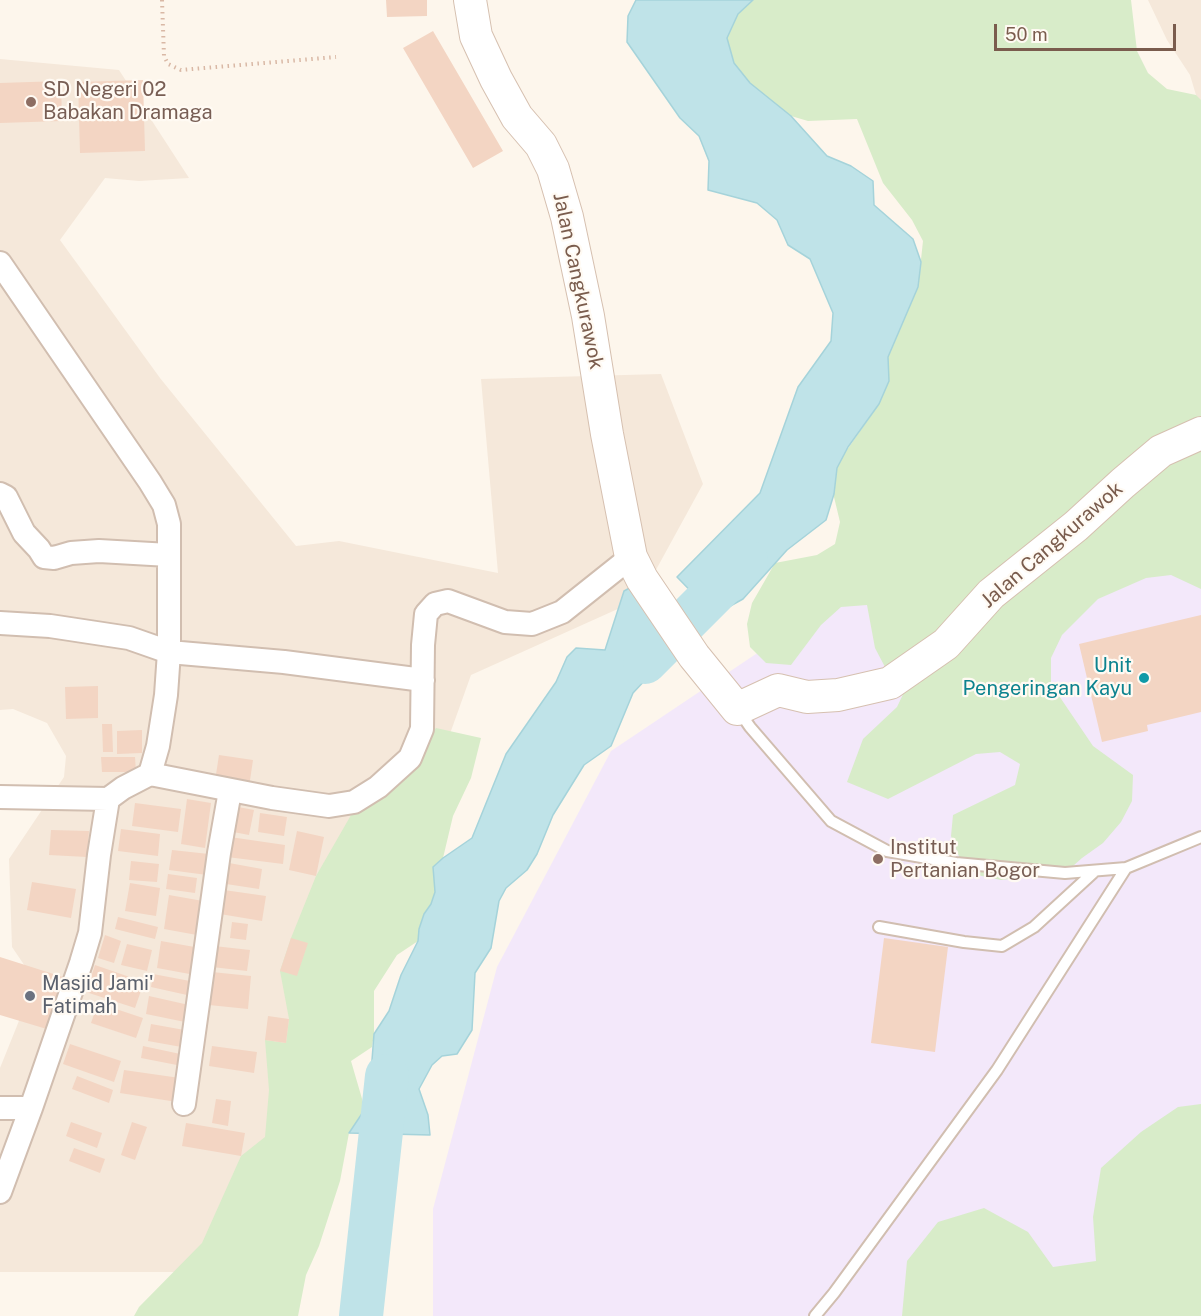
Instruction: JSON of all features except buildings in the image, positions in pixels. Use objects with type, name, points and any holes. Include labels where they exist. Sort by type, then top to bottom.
[{"type":"street","name":"Jalan Cangkurawok","points":[[470,0],[476,36],[496,79],[517,117],[541,145],[553,169],[564,207],[588,316],[607,434],[636,568]]},
{"type":"street","points":[[0,263],[164,505],[169,524],[169,652],[166,695],[158,746],[150,774]]},
{"type":"street","name":"Jalan Cangkurawok","points":[[736,709],[778,690],[807,697],[838,696],[890,683],[946,644],[991,594],[1076,526],[1161,451],[1201,434]]},
{"type":"street","points":[[0,494],[6,497],[24,533],[44,557],[54,558],[71,553],[99,551],[169,555]]},
{"type":"street","points":[[0,797],[108,799],[150,774],[230,791],[329,806],[354,802],[378,787],[410,758],[422,729],[423,645],[426,614],[435,604],[448,601],[505,622],[531,624],[562,612],[636,568],[694,656],[736,709]]},
{"type":"street","points":[[0,623],[50,626],[129,638],[169,652],[423,680]]},
{"type":"street","points":[[184,1104],[230,791]]},
{"type":"street","points":[[0,1192],[90,933],[108,799]]},
{"type":"street","points":[[0,1108],[31,1108]]},
{"type":"lane","points":[[736,709],[831,821],[887,851],[967,864],[1065,873],[1126,868],[1201,837]]},
{"type":"lane","points":[[815,1316],[997,1070],[1126,868]]},
{"type":"lane","points":[[879,927],[964,942],[1002,946],[1034,927],[1095,871]]},
{"type":"path","points":[[162,0],[164,56],[168,64],[181,70],[336,57]]},
{"type":"shaded area","points":[[1148,0],[1201,0],[1201,137],[1196,95],[1190,75],[1167,40]]},
{"type":"shaded area","points":[[0,59],[119,70],[189,178],[139,181],[105,178],[60,240],[160,378],[296,546],[339,541],[498,573],[481,379],[661,374],[703,484],[640,599],[471,675],[432,784],[310,1042],[208,1266],[175,1272],[0,1272],[0,1068],[35,981],[12,947],[9,859],[64,777],[66,756],[47,723],[13,709],[0,710]]},
{"type":"shaded area","name":"Institut Pertanian Bogor","points":[[1201,356],[1201,1316],[433,1316],[433,1209],[497,967],[611,751]]},
{"type":"green space","points":[[753,0],[1131,0],[1137,51],[1148,73],[1167,89],[1196,95],[1201,100],[1201,589],[1171,575],[1146,578],[1098,599],[1062,635],[1051,658],[1051,684],[1093,746],[1133,775],[1132,801],[1121,822],[1103,843],[1065,873],[1001,880],[977,875],[960,859],[951,836],[953,815],[1015,785],[1020,764],[1000,752],[976,754],[888,799],[847,782],[863,739],[897,707],[906,688],[890,683],[875,648],[867,605],[841,607],[821,625],[791,665],[766,663],[750,647],[747,624],[752,603],[775,563],[817,555],[835,544],[840,522],[828,472],[879,404],[879,337],[918,287],[923,241],[912,220],[883,183],[857,119],[808,121],[791,116],[735,76],[727,38],[738,14]]},
{"type":"green space","points":[[436,728],[481,738],[471,778],[453,816],[443,858],[433,867],[435,892],[424,914],[418,941],[397,955],[374,991],[372,1047],[351,1061],[365,1109],[349,1133],[340,1181],[319,1246],[306,1275],[298,1316],[134,1316],[139,1307],[202,1243],[241,1156],[265,1137],[269,1090],[265,1040],[286,1043],[289,1019],[280,971],[316,876],[370,782],[403,769]]},
{"type":"green space","points":[[1201,1104],[1201,1316],[902,1316],[907,1261],[938,1222],[984,1208],[1028,1232],[1053,1267],[1096,1261],[1093,1217],[1101,1168],[1141,1132],[1178,1107]]},
{"type":"water","points":[[636,0],[753,0],[738,14],[727,38],[734,63],[750,83],[791,116],[827,156],[851,166],[873,181],[874,205],[913,239],[921,262],[918,287],[888,357],[889,381],[879,404],[848,447],[837,468],[834,494],[826,520],[787,550],[743,599],[714,615],[677,577],[760,493],[798,387],[831,341],[833,313],[810,259],[788,245],[777,220],[757,203],[708,190],[709,161],[699,136],[680,118],[627,42],[628,16]]},
{"type":"water","points":[[641,582],[679,644],[633,693],[611,746],[584,765],[553,815],[537,854],[527,870],[506,888],[499,901],[491,948],[475,973],[472,1030],[457,1054],[442,1056],[432,1065],[419,1089],[428,1115],[430,1135],[349,1133],[365,1109],[367,1097],[365,1085],[371,1073],[374,1034],[389,1011],[401,975],[418,941],[424,914],[435,892],[433,867],[472,838],[506,754],[556,682],[567,657],[576,648],[605,650],[624,591]]},
{"type":"waterway","points":[[645,662],[746,561]]},
{"type":"waterway","points":[[361,1316],[387,1076]]},
{"type":"place","name":"SD Negeri 02 Babakan Dramaga","points":[[31,102]]},
{"type":"place","name":"Unit Pengeringan Kayu","points":[[1144,678]]},
{"type":"place","name":"Institut Pertanian Bogor","points":[[878,859]]},
{"type":"place","name":"Masjid Jami' Fatimah","points":[[30,996]]}]
